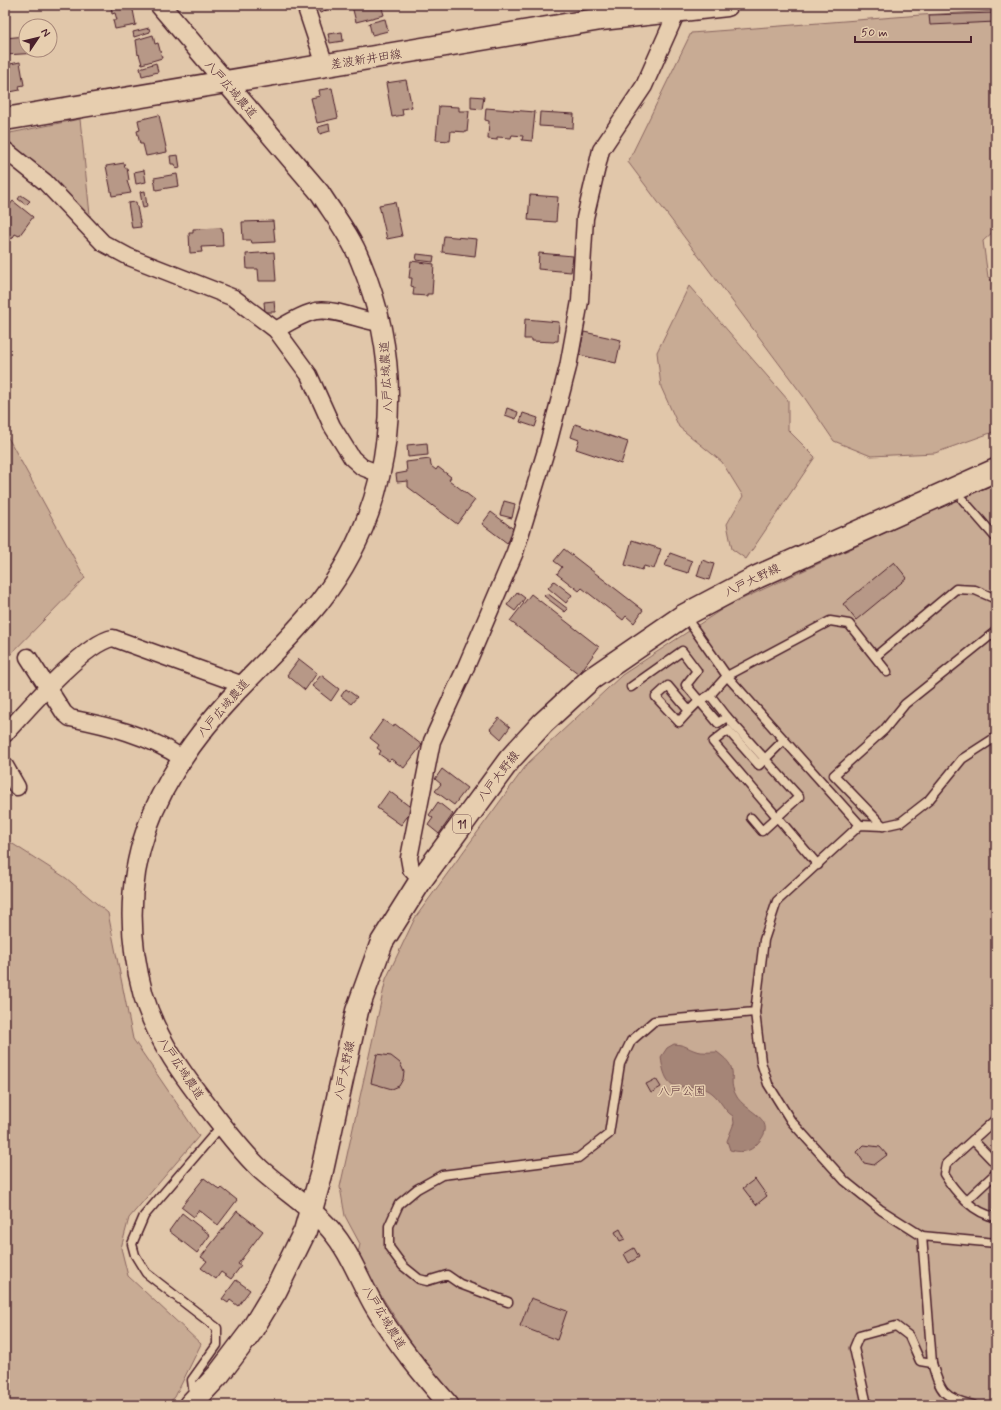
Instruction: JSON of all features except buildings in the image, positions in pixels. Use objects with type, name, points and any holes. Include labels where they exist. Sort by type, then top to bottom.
[{"type":"main road","name":"差波新井田線","points":[[5,119],[601,19],[679,7],[727,5]]},
{"type":"main road","name":"八戸大野線","points":[[195,1400],[219,1374],[257,1321],[294,1256],[311,1211],[322,1172],[357,1011],[382,942],[421,880],[510,759],[543,723],[591,679],[683,616],[715,597],[869,526],[996,470]]},
{"type":"street","name":"八戸広域農道","points":[[160,5],[320,194],[341,225],[359,257],[381,323],[387,356],[389,401],[387,438],[380,474],[364,523],[353,550],[337,578],[320,602],[297,629],[208,724],[182,758],[169,778],[144,835],[138,862],[132,912],[133,940],[144,997],[155,1027],[187,1081],[240,1149],[261,1169],[311,1211],[330,1230],[343,1246],[374,1305],[394,1338],[449,1405]]},
{"type":"street","points":[[305,5],[325,65]]},
{"type":"street","points":[[421,880],[411,869],[409,858],[432,741],[465,669],[515,552],[548,444],[568,367],[580,300],[585,218],[601,150],[644,86],[679,7]]},
{"type":"street","points":[[5,150],[44,182],[103,243],[129,257],[234,298],[276,330],[309,375],[332,426],[352,458],[362,467],[380,474]]},
{"type":"street","points":[[276,330],[316,311],[328,312],[368,322],[381,323]]},
{"type":"street","points":[[5,734],[47,688],[84,655],[105,639],[113,638],[243,685]]},
{"type":"street","points":[[28,657],[64,713],[70,718],[137,735],[163,746],[182,758]]},
{"type":"street","points":[[5,766],[17,787]]},
{"type":"lane","points":[[962,500],[996,538]]},
{"type":"lane","points":[[876,656],[956,589],[975,590],[996,599]]},
{"type":"lane","points":[[689,711],[699,701],[710,695],[727,676],[830,621],[849,624],[876,656],[887,672]]},
{"type":"lane","points":[[692,626],[727,676],[860,825],[883,826],[901,822],[928,801],[962,759],[994,741]]},
{"type":"lane","points":[[883,826],[834,775],[884,730],[905,704],[996,631]]},
{"type":"lane","points":[[631,687],[682,652],[697,671],[686,685],[718,723],[727,717]]},
{"type":"lane","points":[[710,695],[727,717],[799,796],[762,831],[751,818]]},
{"type":"lane","points":[[784,740],[759,765],[728,730],[713,742],[776,818],[818,865]]},
{"type":"lane","points":[[860,825],[777,901],[764,940],[755,1012],[761,1062],[768,1084],[791,1121],[845,1181],[881,1210],[922,1236],[996,1243]]},
{"type":"lane","points":[[508,1302],[460,1284],[448,1275],[427,1281],[419,1279],[404,1266],[389,1247],[389,1226],[399,1204],[417,1190],[442,1175],[578,1158],[609,1134],[620,1064],[631,1041],[654,1020],[755,1012]]},
{"type":"lane","points":[[996,1119],[946,1164],[944,1170],[944,1174],[947,1179],[966,1201],[974,1208],[996,1217]]},
{"type":"lane","points":[[195,1400],[192,1380],[217,1345],[217,1328],[146,1273],[135,1255],[132,1244],[144,1216],[222,1125]]},
{"type":"lane","points":[[973,1140],[996,1164]]},
{"type":"lane","points":[[966,1201],[996,1173]]},
{"type":"lane","points":[[922,1236],[932,1363],[938,1386],[954,1400],[973,1405]]},
{"type":"lane","points":[[867,1405],[854,1348],[859,1336],[896,1326],[910,1336],[920,1361],[932,1363]]},
{"type":"green space","points":[[996,11],[996,229],[983,241],[988,277],[996,285],[996,431],[935,453],[871,456],[834,441],[804,397],[628,162],[691,33],[921,15]]},
{"type":"green space","points":[[80,119],[91,224],[6,143],[5,134]]},
{"type":"green space","points":[[689,286],[788,400],[788,430],[815,457],[746,559],[732,549],[727,524],[743,496],[722,462],[679,427],[661,387],[657,352]]},
{"type":"green space","points":[[5,432],[85,578],[5,660]]},
{"type":"green space","name":"八戸公園","points":[[996,484],[996,1405],[460,1405],[416,1350],[357,1258],[360,1244],[345,1216],[340,1187],[386,979],[415,918],[528,763],[622,675],[727,606],[952,502]]},
{"type":"green space","points":[[5,839],[66,878],[108,913],[133,1039],[199,1136],[129,1218],[121,1248],[128,1276],[201,1344],[175,1397],[166,1405],[5,1405]]},
{"type":"shaded area","points":[[674,1044],[699,1052],[717,1052],[729,1063],[732,1071],[732,1084],[734,1092],[742,1103],[760,1118],[764,1124],[765,1130],[762,1138],[754,1147],[742,1152],[730,1150],[727,1141],[734,1123],[733,1116],[712,1093],[703,1088],[680,1087],[668,1081],[664,1072],[661,1057],[667,1048]]}]
